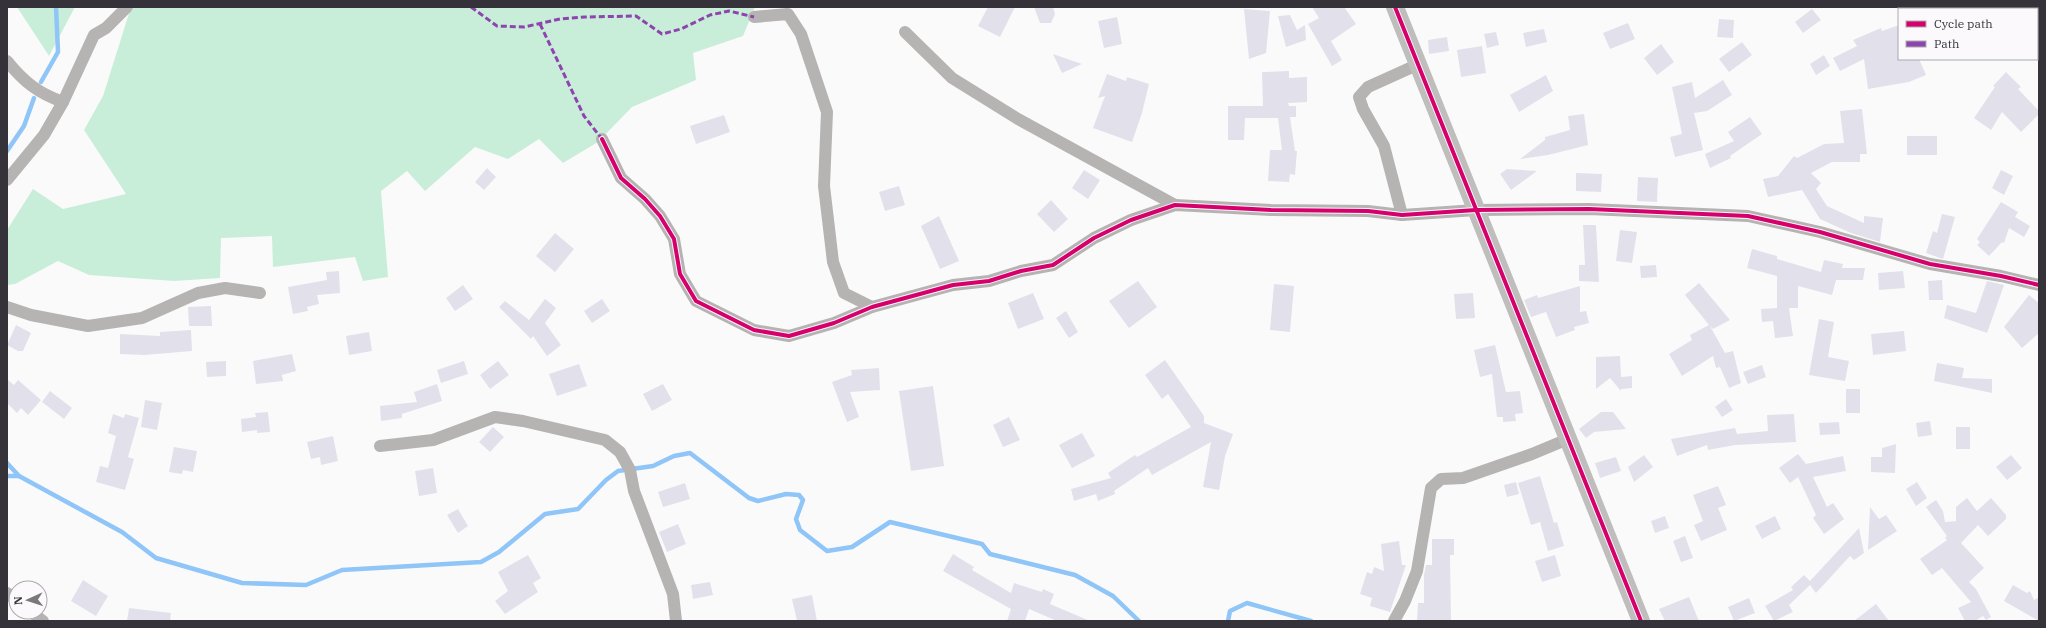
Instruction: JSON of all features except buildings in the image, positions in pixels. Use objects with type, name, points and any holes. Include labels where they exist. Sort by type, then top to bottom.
[{"type":"street","points":[[7,180],[44,135],[63,102],[94,35],[106,28],[127,7]]},
{"type":"street","points":[[1395,7],[1641,621]]},
{"type":"street","points":[[754,17],[788,14],[801,34],[827,112],[824,186],[833,262],[844,293],[872,307]]},
{"type":"street","points":[[905,32],[952,78],[1018,119],[1175,206]]},
{"type":"street","points":[[7,61],[32,87],[63,102]]},
{"type":"street","points":[[1402,215],[1384,146],[1363,109],[1359,97],[1368,87],[1419,64]]},
{"type":"street","points":[[602,139],[621,178],[645,199],[660,216],[674,239],[680,274],[696,301],[754,330],[789,336],[834,323],[872,307],[953,285],[988,281],[1021,271],[1053,265],[1094,238],[1131,220],[1175,206],[1271,210],[1368,211],[1402,215],[1476,210],[1589,209],[1748,216],[1820,232],[1930,264],[2001,276],[2039,285]]},
{"type":"street","points":[[7,307],[31,315],[88,326],[142,318],[198,293],[225,288],[260,293]]},
{"type":"street","points":[[380,446],[433,440],[495,417],[523,421],[606,440],[620,452],[630,470],[634,491],[673,594],[676,621]]},
{"type":"street","points":[[1394,621],[1405,601],[1417,571],[1431,488],[1441,479],[1463,478],[1532,454],[1568,439]]},
{"type":"green space","points":[[17,7],[75,7],[49,56]]},
{"type":"green space","points":[[131,7],[755,7],[743,36],[693,53],[696,80],[632,107],[598,142],[563,163],[539,139],[508,159],[475,147],[425,191],[407,171],[381,191],[388,277],[363,281],[355,257],[273,267],[272,236],[221,238],[220,278],[174,281],[89,275],[58,261],[15,284],[7,285],[7,230],[33,189],[63,209],[126,194],[84,130],[103,96]]},
{"type":"waterway","points":[[41,82],[58,52],[56,7]]},
{"type":"waterway","points":[[7,151],[24,126],[34,98]]},
{"type":"waterway","points":[[7,476],[19,476],[122,532],[156,558],[242,583],[306,585],[342,570],[481,562],[499,552],[545,514],[578,509],[606,480],[618,471],[653,466],[674,456],[690,453],[749,498],[758,501],[786,494],[799,495],[803,500],[796,519],[800,530],[827,551],[852,547],[890,522],[982,544],[990,554],[1075,575],[1113,596],[1139,621]]},
{"type":"waterway","points":[[7,463],[19,476]]},
{"type":"waterway","points":[[1228,621],[1230,611],[1247,603],[1311,621]]},
{"type":"marked path","points":[[471,7],[497,26],[524,27],[560,19],[636,16],[662,34],[681,29],[710,15],[729,11],[754,17]]},
{"type":"marked path","points":[[540,24],[584,116],[602,139]]},
{"type":"cycle path","points":[[1395,7],[1641,621]]},
{"type":"cycle path","points":[[602,139],[621,178],[645,199],[660,216],[674,239],[680,274],[696,301],[754,330],[789,336],[834,323],[872,307],[953,285],[989,281],[1021,271],[1053,265],[1094,238],[1131,220],[1175,205],[1271,210],[1368,211],[1402,215],[1476,210],[1589,209],[1748,216],[1820,232],[1930,264],[2001,276],[2039,285]]}]
